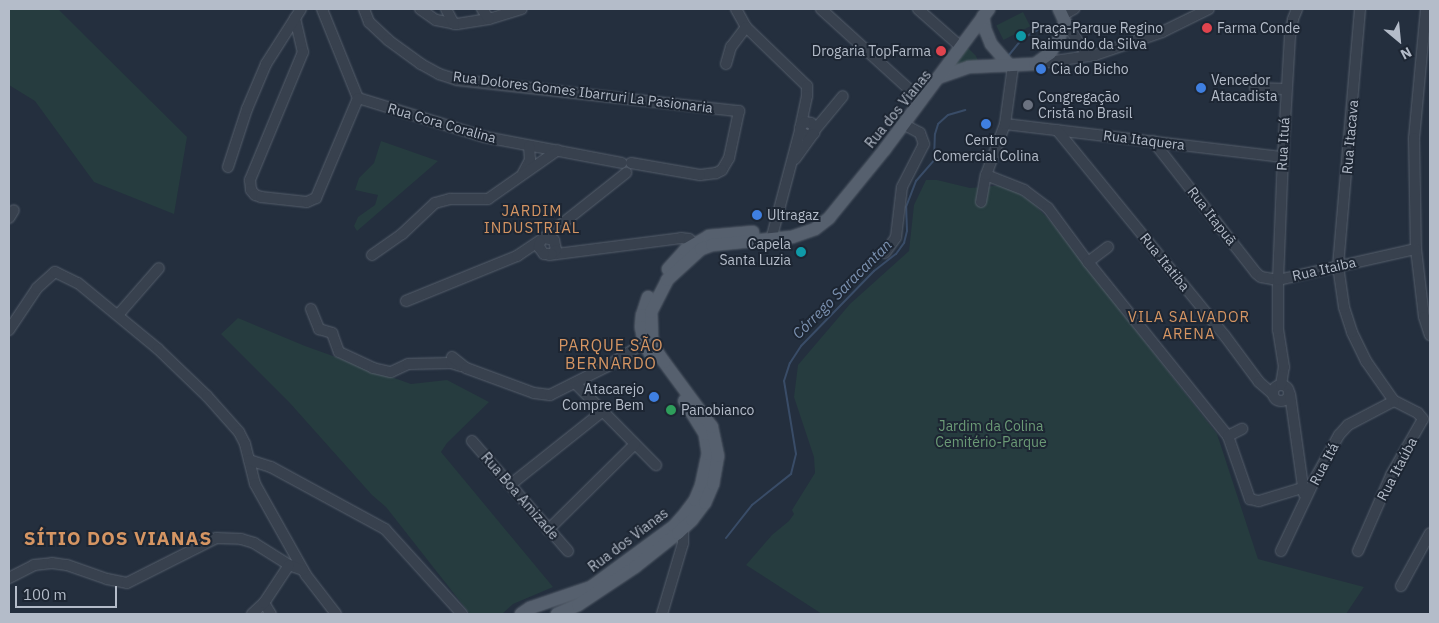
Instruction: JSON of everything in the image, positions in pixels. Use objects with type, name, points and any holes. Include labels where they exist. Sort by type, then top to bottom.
[{"type":"main road","points":[[938,78],[986,12]]},
{"type":"main road","points":[[986,12],[983,23],[991,44],[1011,66]]},
{"type":"main road","points":[[1035,64],[1056,46],[1065,14]]},
{"type":"main road","name":"Rua dos Vianas","points":[[557,614],[578,605],[635,567],[683,529],[705,503],[713,484],[718,456],[716,439],[705,415],[648,340],[641,327],[647,298],[676,259],[716,235],[773,235],[802,227],[835,211],[938,78],[963,68],[1035,64]]},
{"type":"main road","name":"Rua dos Vianas","points":[[521,614],[530,608],[591,587],[674,526],[695,500],[701,486],[708,454],[705,434],[701,424],[653,360],[648,340]]},
{"type":"street","points":[[228,167],[247,110],[266,64],[301,9]]},
{"type":"street","points":[[295,18],[304,52],[250,180],[251,190],[255,195],[307,202],[316,198],[358,98],[322,9]]},
{"type":"street","name":"Rua Dolores Gomes Ibarruri La Pasionaria","points":[[364,9],[370,22],[388,40],[421,64],[457,80],[739,111],[726,164],[716,173],[700,175]]},
{"type":"street","points":[[420,9],[436,20],[454,24],[489,19],[519,9]]},
{"type":"street","points":[[446,9],[454,24]]},
{"type":"street","points":[[482,9],[489,19]]},
{"type":"street","points":[[736,9],[746,27],[807,86],[808,96],[801,128],[773,235]]},
{"type":"street","points":[[821,9],[921,100]]},
{"type":"street","points":[[918,9],[961,47]]},
{"type":"street","name":"Rua dos Vianas","points":[[1035,64],[1068,61],[1095,55],[1162,32],[1209,9]]},
{"type":"street","name":"Rua Ituá","points":[[1278,280],[1286,89],[1292,19],[1297,9]]},
{"type":"street","name":"Rua Itacava","points":[[1338,266],[1360,9]]},
{"type":"street","points":[[1426,9],[1414,138],[1416,249],[1424,317],[1430,335]]},
{"type":"street","points":[[1065,14],[1083,49],[1095,55]]},
{"type":"street","points":[[726,64],[731,47],[746,27]]},
{"type":"street","points":[[982,202],[986,175],[1005,124],[1011,66]]},
{"type":"street","points":[[1255,88],[1286,89]]},
{"type":"street","points":[[792,162],[843,96]]},
{"type":"street","name":"Rua Cora Coralina","points":[[358,98],[469,133],[529,146],[700,175]]},
{"type":"street","points":[[801,128],[809,122],[813,124],[813,133]]},
{"type":"street","points":[[885,253],[896,237],[902,187],[924,144],[920,133],[903,124]]},
{"type":"street","name":"Rua Itaquera","points":[[1005,124],[1283,157]]},
{"type":"street","name":"Rua Itatiba","points":[[1057,130],[1225,336],[1259,382],[1275,397],[1292,423]]},
{"type":"street","name":"Rua Itapuã","points":[[1153,141],[1256,273],[1261,277],[1278,280]]},
{"type":"street","points":[[522,175],[530,160],[529,146]]},
{"type":"street","points":[[372,255],[402,234],[435,203],[450,199],[488,199],[558,150]]},
{"type":"street","points":[[517,256],[542,240],[626,173],[621,170],[626,163]]},
{"type":"street","points":[[986,175],[1024,190],[1048,208],[1088,262],[1228,436],[1250,499],[1259,501],[1302,488]]},
{"type":"street","points":[[406,301],[517,256],[551,249],[567,220]]},
{"type":"street","points":[[542,240],[549,237],[551,249]]},
{"type":"street","points":[[542,240],[540,250],[551,249],[576,252],[681,238],[689,239],[698,246]]},
{"type":"street","points":[[1088,262],[1108,247]]},
{"type":"street","name":"Rua Itaiba","points":[[1306,500],[1302,488],[1278,330],[1278,280],[1416,249]]},
{"type":"street","name":"Rua Itaúba","points":[[1338,266],[1344,307],[1352,332],[1366,361],[1394,402],[1422,416],[1423,422],[1391,475],[1358,551]]},
{"type":"street","points":[[118,315],[159,268]]},
{"type":"street","points":[[9,330],[37,288],[55,272],[78,283],[158,349],[232,421],[245,444],[255,484],[303,570],[336,614]]},
{"type":"street","points":[[311,309],[319,329],[332,333],[338,352],[373,368],[391,372],[408,364],[451,363],[542,395],[558,393],[576,384],[648,340]]},
{"type":"street","points":[[452,357],[464,367]]},
{"type":"street","points":[[576,384],[656,465]]},
{"type":"street","points":[[1275,388],[1286,389],[1285,401],[1275,397],[1275,388]]},
{"type":"street","name":"Rua Itá","points":[[1281,551],[1317,475],[1339,435],[1348,425],[1394,402]]},
{"type":"street","points":[[510,485],[603,410]]},
{"type":"street","points":[[1228,436],[1242,429]]},
{"type":"street","name":"Rua Boa Amizade","points":[[472,441],[568,551]]},
{"type":"street","points":[[548,530],[635,444]]},
{"type":"street","points":[[249,460],[270,467],[385,529],[462,614]]},
{"type":"street","points":[[1300,469],[1317,475]]},
{"type":"street","points":[[662,614],[682,543],[683,529]]},
{"type":"street","points":[[1401,586],[1429,537]]},
{"type":"street","points":[[9,578],[34,565],[52,563],[67,565],[107,579],[127,583],[216,538],[241,539],[254,543],[289,565],[303,570]]},
{"type":"street","points":[[252,614],[264,603],[289,565]]},
{"type":"street","points":[[264,603],[271,614]]},
{"type":"green space","points":[[9,9],[58,9],[187,137],[174,214],[94,182],[35,101],[9,85]]},
{"type":"green space","points":[[1023,12],[1030,26],[1004,40],[996,26]]},
{"type":"green space","points":[[967,47],[976,56],[978,61],[951,70]]},
{"type":"green space","points":[[381,141],[438,161],[357,231],[354,226],[358,217],[375,205],[378,195],[355,190],[359,178],[374,163]]},
{"type":"green space","name":"Jardim da Colina Cemitério-Parque","points":[[926,180],[937,180],[970,188],[1006,185],[1033,203],[1052,223],[1217,434],[1258,559],[1364,587],[1346,614],[822,614],[746,565],[772,535],[789,521],[794,514],[792,510],[815,473],[814,457],[794,397],[798,365],[850,304],[909,251],[914,205]]},
{"type":"green space","points":[[238,318],[305,346],[411,384],[447,380],[489,402],[447,443],[441,452],[553,587],[513,604],[502,614],[470,614],[386,507],[372,495],[289,402],[221,334]]},
{"type":"waterway","name":"Córrego Saracantan","points":[[1009,55],[1023,38],[1044,27]]},
{"type":"waterway","name":"Córrego Saracantan","points":[[726,538],[752,505],[791,474],[796,454],[784,381],[790,363],[801,346],[874,271],[896,254],[904,243],[907,231],[906,207],[916,181],[934,160],[935,134],[938,124],[948,115],[965,110]]},
{"type":"place","name":"Farma Conde","points":[[1207,28]]},
{"type":"place","name":"Praça-Parque Regino Raimundo da Silva","points":[[1021,36]]},
{"type":"place","name":"Drogaria TopFarma","points":[[941,51]]},
{"type":"place","name":"Cia do Bicho","points":[[1041,69]]},
{"type":"place","name":"Vencedor Atacadista","points":[[1201,88]]},
{"type":"place","name":"Congregação Cristã no Brasil","points":[[1028,105]]},
{"type":"place","name":"Centro Comercial Colina","points":[[986,124]]},
{"type":"place","name":"Ultragaz","points":[[757,215]]},
{"type":"place","name":"Capela Santa Luzia","points":[[801,252]]},
{"type":"place","name":"Atacarejo Compre Bem","points":[[654,397]]},
{"type":"place","name":"Panobianco","points":[[671,410]]},
{"type":"district","name":"JARDIM INDUSTRIAL","points":[[532,218]]},
{"type":"district","name":"VILA SALVADOR ARENA","points":[[1189,324]]},
{"type":"district","name":"PARQUE SÃO BERNARDO","points":[[611,354]]},
{"type":"district","name":"SÍTIO DOS VIANAS","points":[[118,539]]}]
